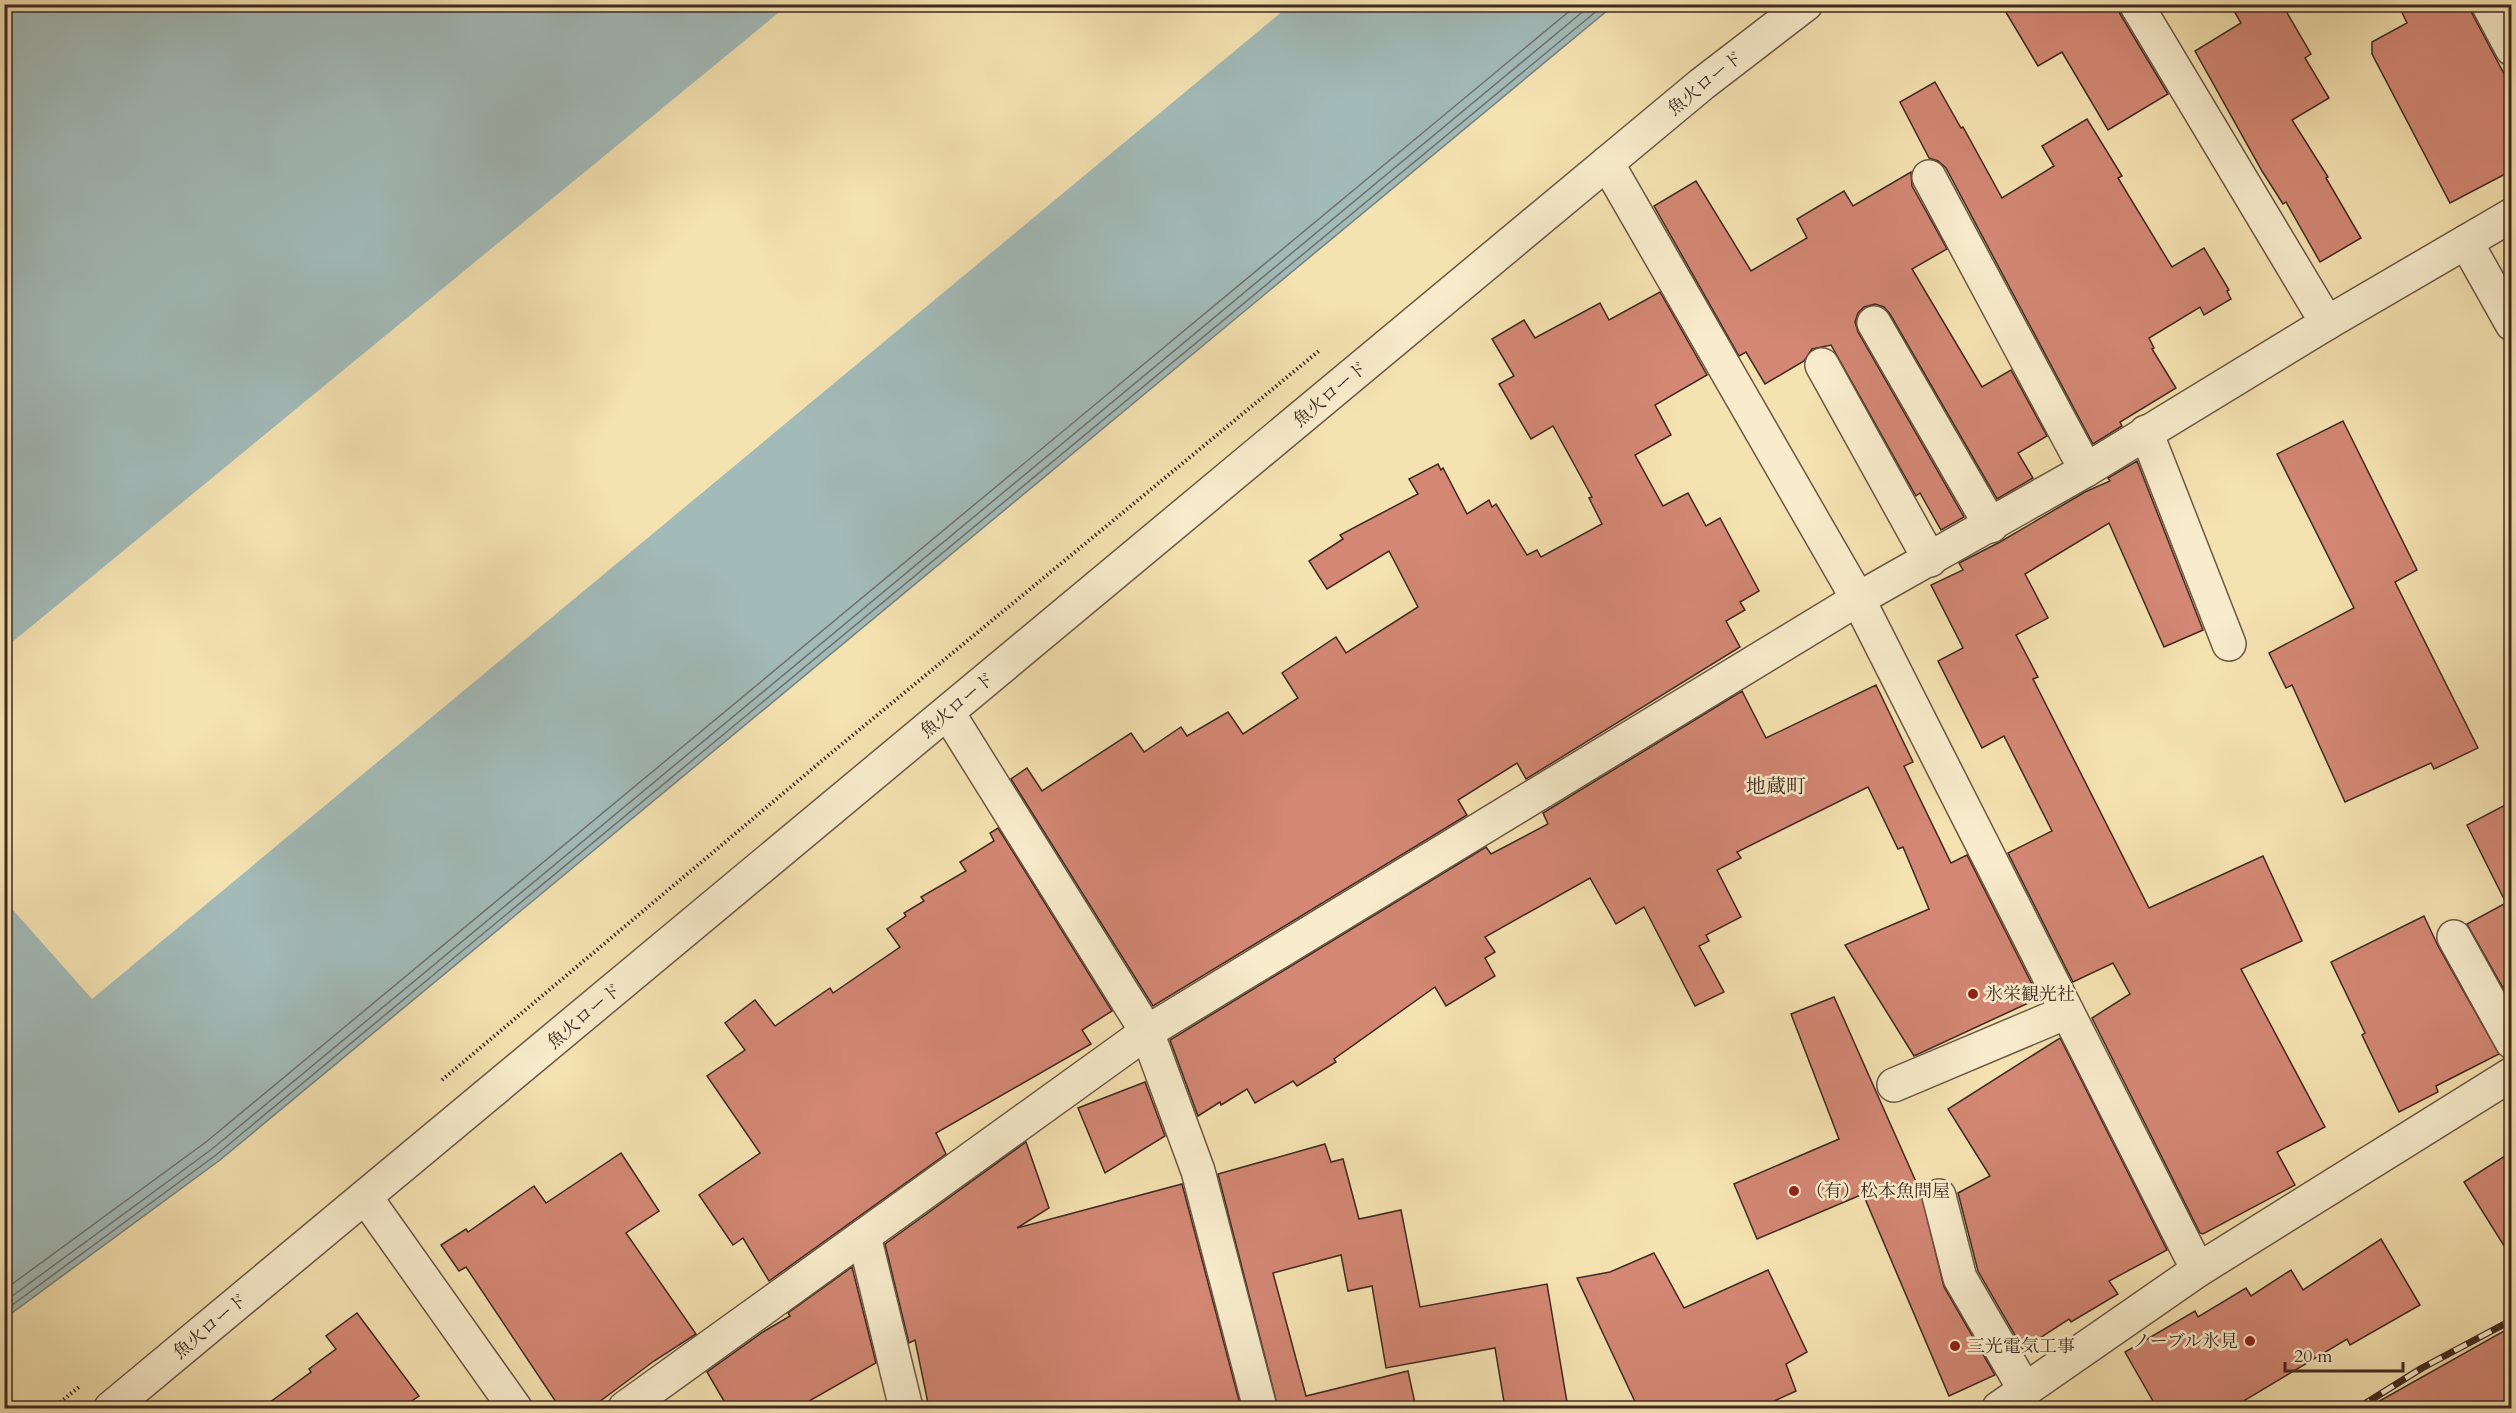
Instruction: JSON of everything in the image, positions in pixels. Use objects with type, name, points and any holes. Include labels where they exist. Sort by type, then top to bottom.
[{"type":"street","name":"魚火ロード","points":[[111,1408],[1702,84],[1806,4]]},
{"type":"street","points":[[2136,4],[2327,323]]},
{"type":"street","points":[[2488,4],[2511,49]]},
{"type":"street","points":[[1607,163],[1858,599],[2198,1270]]},
{"type":"street","points":[[1929,177],[2086,470]]},
{"type":"street","points":[[625,1408],[1147,1032],[1858,599],[1991,526],[2511,215]]},
{"type":"street","points":[[2466,242],[2511,324]]},
{"type":"street","points":[[1874,323],[1991,526]]},
{"type":"street","points":[[1822,365],[1930,560]]},
{"type":"street","points":[[2146,432],[2229,644]]},
{"type":"street","points":[[948,712],[1147,1032],[1198,1171],[1260,1408]]},
{"type":"street","points":[[2454,936],[2511,1042]]},
{"type":"street","points":[[1894,1085],[2067,1012]]},
{"type":"street","points":[[1939,1196],[1960,1278],[2012,1399],[2198,1270],[2511,1074]]},
{"type":"street","points":[[366,1198],[515,1408]]},
{"type":"street","points":[[864,1236],[906,1408]]},
{"type":"water","points":[[5,5],[1614,5],[220,1160],[5,1318]]},
{"type":"pier","points":[[788,5],[1290,5],[92,999],[5,901],[5,648]]},
{"type":"building","points":[[2001,4],[2117,4],[2120,14],[2168,94],[2108,130],[2062,52],[2038,66]]},
{"type":"building","points":[[2230,4],[2282,4],[2311,54],[2305,58],[2329,98],[2292,120],[2328,177],[2326,178],[2361,238],[2320,262],[2286,202],[2283,204],[2262,171],[2195,51],[2241,23]]},
{"type":"building","points":[[2398,4],[2467,4],[2511,87],[2511,171],[2450,203],[2372,54],[2372,42],[2407,23]]},
{"type":"building","points":[[1935,82],[2002,198],[2054,166],[2042,146],[2087,119],[2122,176],[2118,178],[2172,267],[2204,248],[2229,290],[2227,291],[2231,299],[2204,315],[2200,307],[2149,338],[2154,348],[2152,349],[2176,388],[2120,422],[2122,426],[2093,444],[1946,168],[1938,161],[1929,158],[1900,102]]},
{"type":"building","points":[[1911,172],[1912,186],[1947,249],[1912,269],[1982,387],[2011,370],[2047,436],[2018,453],[2033,478],[1997,499],[1890,314],[1884,307],[1875,304],[1864,307],[1858,313],[1855,322],[1858,332],[1964,517],[1941,530],[1920,493],[1916,496],[1831,345],[1812,349],[1804,361],[1765,384],[1746,352],[1739,356],[1654,206],[1696,181],[1751,271],[1807,238],[1797,219],[1844,191],[1853,206]]},
{"type":"building","points":[[1660,292],[1707,375],[1655,405],[1671,435],[1635,455],[1663,506],[1688,493],[1706,526],[1720,518],[1759,591],[1740,602],[1745,610],[1726,621],[1740,647],[1526,779],[1517,763],[1458,800],[1467,815],[1153,1006],[1011,779],[1027,768],[1042,791],[1131,733],[1144,752],[1181,727],[1187,736],[1228,712],[1243,734],[1298,698],[1282,673],[1336,637],[1346,653],[1418,607],[1389,551],[1327,589],[1309,561],[1343,539],[1340,535],[1418,494],[1409,479],[1438,464],[1441,470],[1443,468],[1467,514],[1489,500],[1492,507],[1496,504],[1527,555],[1537,550],[1541,557],[1602,524],[1589,498],[1592,497],[1553,426],[1531,439],[1499,384],[1514,376],[1492,339],[1524,320],[1535,338],[1600,303],[1609,320]]},
{"type":"building","points":[[2343,421],[2417,570],[2395,582],[2478,748],[2434,769],[2431,763],[2345,802],[2292,685],[2286,688],[2269,653],[2354,608],[2277,454]]},
{"type":"building","points":[[2137,461],[2203,630],[2164,647],[2109,523],[2025,574],[2048,618],[2016,635],[2038,677],[2033,679],[2149,908],[2263,856],[2302,941],[2241,969],[2325,1127],[2277,1152],[2295,1185],[2203,1234],[2200,1233],[2092,1018],[2130,994],[2113,963],[2073,982],[2008,853],[2052,831],[2004,736],[1982,748],[1938,661],[1963,648],[1931,585],[1963,570],[1959,563],[2000,542],[2085,492],[2110,481],[2108,478]]},
{"type":"building","points":[[1876,685],[1913,762],[1904,766],[1951,863],[1967,855],[2039,998],[1914,1056],[1845,945],[1929,909],[1903,847],[1898,849],[1868,787],[1737,852],[1741,858],[1717,870],[1741,917],[1706,935],[1709,941],[1699,946],[1724,992],[1695,1006],[1644,907],[1616,924],[1590,878],[1485,937],[1495,952],[1485,958],[1495,976],[1446,1006],[1435,987],[1334,1059],[1336,1062],[1297,1086],[1293,1081],[1255,1103],[1247,1089],[1198,1116],[1170,1040],[1486,847],[1491,854],[1548,824],[1543,813],[1742,691],[1766,738]]},
{"type":"building","points":[[2511,802],[2511,1002],[2467,924],[2506,903],[2467,825]]},
{"type":"building","points":[[998,828],[1112,1011],[1082,1030],[1091,1044],[936,1133],[946,1154],[769,1281],[743,1238],[733,1245],[699,1195],[760,1153],[707,1076],[745,1050],[725,1023],[755,1000],[775,1026],[830,988],[833,993],[900,947],[887,929],[906,916],[904,913],[924,901],[921,897],[966,871],[960,862],[994,841],[990,833]]},
{"type":"building","points":[[2424,916],[2438,946],[2499,1054],[2436,1086],[2438,1092],[2399,1112],[2362,1035],[2365,1033],[2331,962]]},
{"type":"building","points":[[1834,997],[1921,1193],[1944,1287],[1995,1375],[1949,1396],[1863,1194],[1757,1239],[1734,1184],[1839,1139],[1791,1014]]},
{"type":"building","points":[[2060,1038],[2167,1250],[2109,1281],[2118,1294],[2071,1322],[2069,1319],[2023,1349],[1978,1271],[1958,1193],[1990,1176],[1948,1109]]},
{"type":"building","points":[[1145,1082],[1165,1136],[1105,1173],[1078,1108]]},
{"type":"building","points":[[1026,1142],[1049,1208],[1017,1228],[1182,1184],[1241,1408],[929,1408],[915,1340],[909,1343],[885,1244]]},
{"type":"building","points":[[1325,1144],[1331,1162],[1343,1159],[1359,1219],[1401,1210],[1420,1307],[1547,1284],[1568,1408],[1505,1408],[1495,1348],[1386,1368],[1372,1286],[1348,1291],[1341,1255],[1273,1273],[1306,1396],[1408,1371],[1416,1408],[1278,1408],[1218,1174]]},
{"type":"building","points":[[2511,1152],[2511,1257],[2464,1182]]},
{"type":"building","points":[[621,1153],[659,1211],[626,1233],[696,1334],[654,1361],[591,1408],[560,1408],[466,1267],[459,1271],[441,1245],[466,1229],[468,1232],[534,1186],[546,1203]]},
{"type":"building","points":[[2381,1239],[2420,1305],[2350,1345],[2347,1339],[2232,1408],[2157,1408],[2125,1352],[2195,1311],[2198,1317],[2246,1288],[2251,1296],[2291,1270],[2303,1290]]},
{"type":"building","points":[[1654,1253],[1684,1308],[1768,1270],[1807,1352],[1786,1364],[1796,1391],[1759,1408],[1638,1408],[1577,1278],[1610,1272]]},
{"type":"building","points":[[852,1267],[876,1363],[797,1408],[728,1408],[707,1372],[763,1332],[790,1316],[788,1313]]},
{"type":"building","points":[[357,1313],[419,1396],[401,1408],[262,1408],[311,1372],[309,1369],[336,1349],[326,1336]]},
{"type":"building","points":[[2511,1327],[2511,1408],[2367,1408]]},
{"type":"railway","points":[[2358,1408],[2422,1368],[2512,1320]]},
{"type":"place","name":"氷栄観光社","points":[[1973,994]]},
{"type":"place","name":"（有）松本魚問屋","points":[[1794,1191]]},
{"type":"place","name":"ノーブル氷見","points":[[2250,1341]]},
{"type":"place","name":"三光電気工事","points":[[1955,1346]]},
{"type":"district","name":"地蔵町","points":[[1776,786]]}]
